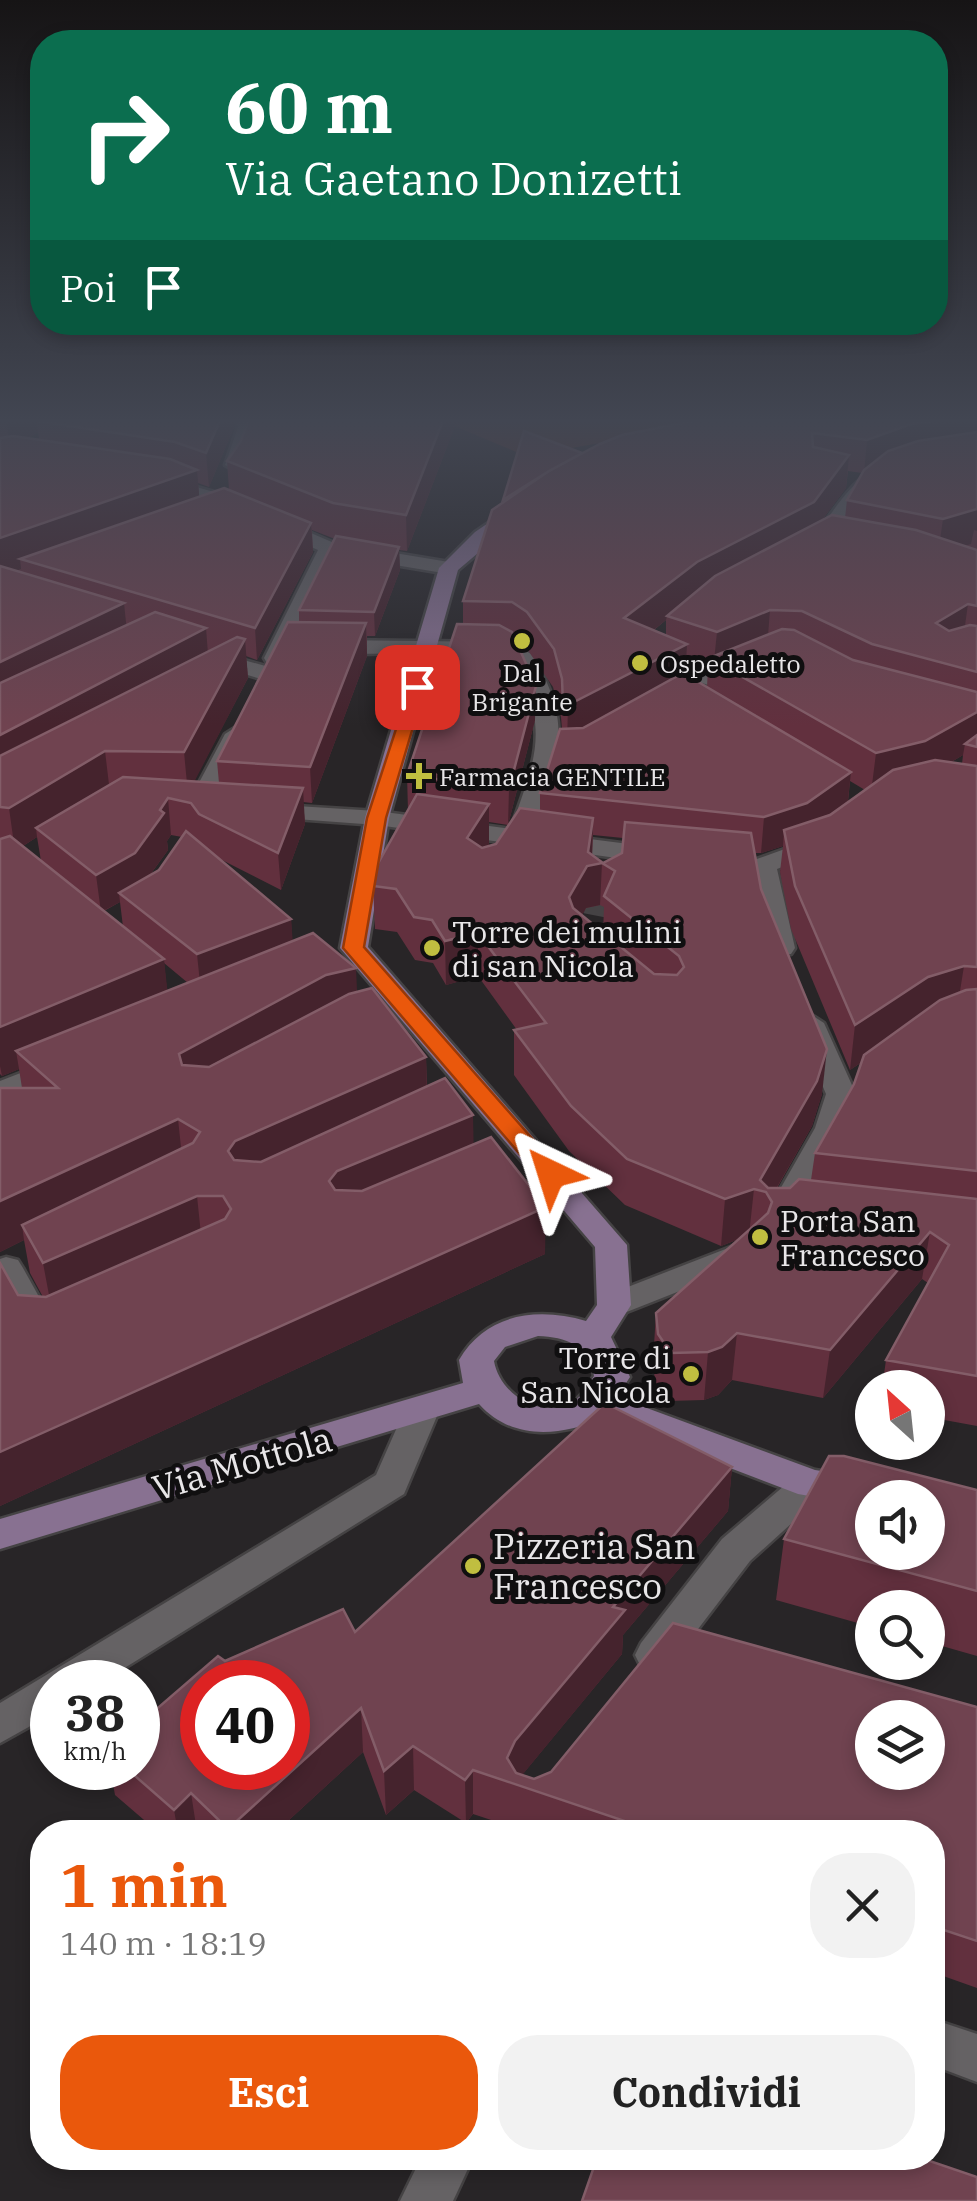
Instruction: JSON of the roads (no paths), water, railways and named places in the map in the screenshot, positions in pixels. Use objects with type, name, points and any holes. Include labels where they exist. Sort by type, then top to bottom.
[{"type":"street","points":[[266,521],[329,548],[448,568]]},
{"type":"street","points":[[505,521],[448,568],[429,649],[377,818],[345,951],[410,1012],[470,1102],[531,1151],[611,1245],[614,1304]]},
{"type":"street","points":[[795,556],[825,540],[839,521]]},
{"type":"street","points":[[825,540],[852,545]]},
{"type":"street","points":[[329,548],[259,690],[208,808],[377,818],[510,844],[690,859]]},
{"type":"street","points":[[282,644],[504,648],[524,660],[550,720],[546,754],[510,844]]},
{"type":"street","points":[[661,646],[637,656],[723,677],[681,694]]},
{"type":"street","points":[[188,650],[237,665],[259,690]]},
{"type":"street","points":[[204,682],[237,665]]},
{"type":"street","points":[[546,754],[572,755]]},
{"type":"street","points":[[841,1094],[796,990],[753,864],[814,848],[842,828]]},
{"type":"street","points":[[605,880],[609,850]]},
{"type":"street","points":[[375,1020],[410,1012]]},
{"type":"street","points":[[6,1089],[93,1052]]},
{"type":"street","points":[[818,1214],[779,1218],[830,1128],[841,1094],[869,1074]]},
{"type":"street","points":[[497,1164],[531,1151]]},
{"type":"street","points":[[42,1250],[3,1269],[42,1333],[77,1317]]},
{"type":"street","points":[[592,1338],[614,1304],[748,1250]]},
{"type":"street","points":[[557,1324],[592,1338],[611,1363],[612,1377],[597,1403],[565,1418],[528,1418],[506,1411],[482,1390],[476,1367],[482,1351],[503,1332],[557,1324]]},
{"type":"street","name":"Via Mottola","points":[[0,1534],[482,1390]]},
{"type":"street","points":[[597,1403],[811,1484],[855,1490]]},
{"type":"street","points":[[105,1660],[391,1484],[422,1408]]},
{"type":"street","points":[[630,1684],[736,1550],[811,1484]]},
{"type":"street","points":[[0,1725],[30,1706]]},
{"type":"street","points":[[945,2047],[977,2058]]},
{"type":"street","points":[[426,2201],[442,2170]]},
{"type":"tunnel","points":[[600,909],[603,894]]},
{"type":"tunnel","points":[[598,916],[600,906]]},
{"type":"place","name":"Dal Brigante","points":[[522,641]]},
{"type":"place","name":"Ospedaletto","points":[[640,663]]},
{"type":"place","name":"Farmacia GENTILE","points":[[419,776]]},
{"type":"place","name":"Torre dei mulini di san Nicola","points":[[432,948]]},
{"type":"place","name":"Porta San Francesco","points":[[760,1237]]},
{"type":"place","name":"Torre di San Nicola","points":[[691,1374]]},
{"type":"place","name":"Pizzeria San Francesco","points":[[473,1566]]}]
